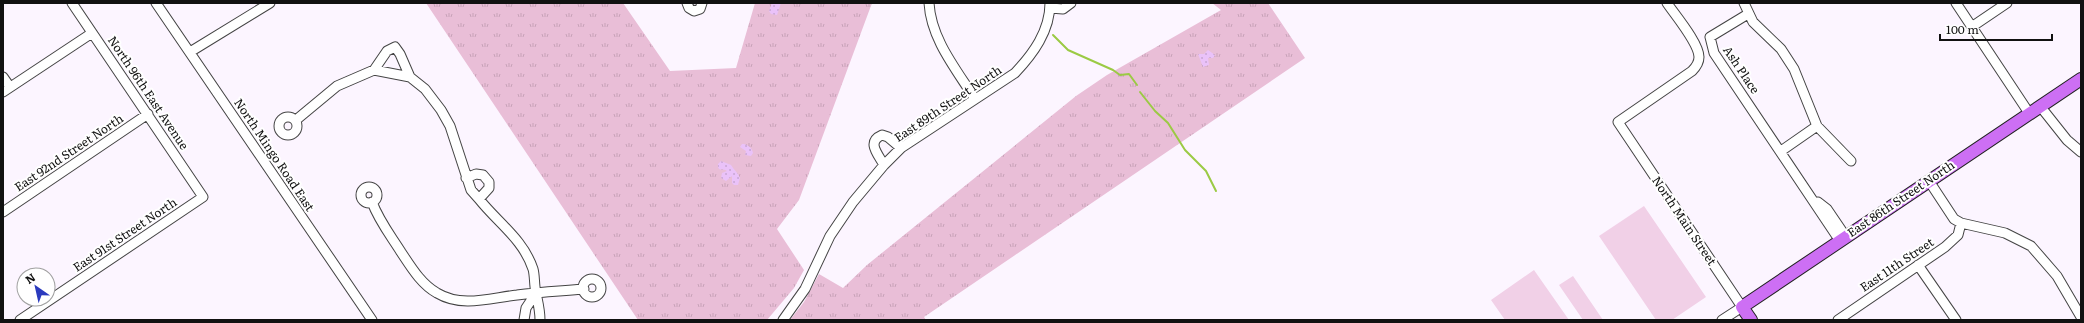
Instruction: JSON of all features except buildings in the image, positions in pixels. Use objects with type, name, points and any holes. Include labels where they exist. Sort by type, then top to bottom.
[{"type":"main road","name":"East 86th Street North","points":[[1742,306],[2081,79]]},
{"type":"main road","name":"North Main Street","points":[[1742,306],[1751,320]]},
{"type":"street","name":"North 96th East Avenue","points":[[72,3],[203,197]]},
{"type":"street","name":"North Mingo Road East","points":[[156,3],[372,320]]},
{"type":"street","points":[[190,52],[270,3]]},
{"type":"street","points":[[687,3],[689,8],[694,11],[700,9],[702,3]]},
{"type":"street","points":[[930,3],[930,15],[937,37],[975,99]]},
{"type":"street","points":[[1050,6],[1064,9],[1071,3]]},
{"type":"street","name":"North Main Street","points":[[1667,3],[1696,46],[1699,56],[1697,66],[1618,122],[1742,306]]},
{"type":"street","points":[[1744,3],[1751,18],[1784,53],[1794,69],[1817,126],[1850,161]]},
{"type":"street","points":[[1956,3],[1973,26],[2030,114]]},
{"type":"street","points":[[1973,26],[2007,3]]},
{"type":"street","name":"East 89th Street North","points":[[783,320],[805,289],[830,236],[853,202],[884,165],[901,148],[1015,73],[1030,57],[1048,21],[1050,6]]},
{"type":"street","name":"Ash Place","points":[[1751,18],[1710,37],[1710,43],[1714,53],[1810,196],[1843,239]]},
{"type":"street","points":[[3,77],[7,90],[92,33]]},
{"type":"street","points":[[296,120],[337,86],[374,70],[387,51],[395,47],[400,54],[410,77]]},
{"type":"street","points":[[374,70],[410,77],[425,89],[441,110],[454,136],[471,190],[522,246],[533,270],[536,293],[540,306],[540,320]]},
{"type":"street","points":[[2040,106],[2066,140],[2081,152]]},
{"type":"street","name":"East 92nd Street North","points":[[3,212],[148,114]]},
{"type":"street","points":[[1781,151],[1817,126]]},
{"type":"street","points":[[884,165],[873,147],[873,142],[877,137],[882,135],[888,137],[901,148]]},
{"type":"street","points":[[466,178],[480,174],[488,179],[489,188],[479,199]]},
{"type":"street","points":[[1929,181],[1949,213],[1961,223],[2005,233],[2031,246],[2057,276],[2081,317]]},
{"type":"street","name":"East 91st Street North","points":[[20,320],[203,197]]},
{"type":"street","points":[[372,202],[376,215],[418,277],[437,293],[449,299],[464,302],[584,289]]},
{"type":"street","name":"East 11th Street","points":[[1838,320],[1952,242],[1958,235],[1961,223]]},
{"type":"street","points":[[1918,265],[1956,320]]},
{"type":"street","points":[[524,320],[526,308],[536,293]]},
{"type":"street","name":"East 86th Street North","points":[[1722,320],[1742,306]]},
{"type":"green space","points":[[426,3],[623,3],[670,71],[736,68],[755,3],[872,3],[799,200],[777,229],[804,270],[794,288],[767,320],[638,320]]},
{"type":"green space","points":[[1212,3],[1268,3],[1305,58],[924,317],[926,320],[790,320],[804,302],[819,274],[843,288],[867,265],[1076,96],[1107,75],[1221,10]]},
{"type":"sand","points":[[772,3],[781,3],[777,15],[771,14],[769,11]]},
{"type":"sand","points":[[1208,50],[1215,55],[1213,58],[1208,58],[1209,65],[1203,67],[1198,54],[1204,54]]},
{"type":"sand","points":[[742,144],[746,144],[751,148],[753,153],[751,156],[745,155],[746,151],[740,147]]},
{"type":"sand","points":[[721,161],[731,165],[740,178],[738,185],[734,185],[732,183],[732,176],[726,181],[721,178],[722,173],[727,171],[718,167],[718,164]]},
{"type":"shaded area","points":[[1644,206],[1706,297],[1672,320],[1656,320],[1599,236]]},
{"type":"shaded area","points":[[1534,270],[1569,320],[1505,320],[1491,300]]},
{"type":"shaded area","points":[[1573,276],[1603,320],[1583,320],[1559,285]]},
{"type":"waterway","points":[[1053,35],[1068,50],[1113,70],[1120,75],[1129,74],[1137,85]]},
{"type":"waterway","points":[[1140,92],[1155,111],[1168,123],[1185,150],[1206,171],[1216,191]]}]
